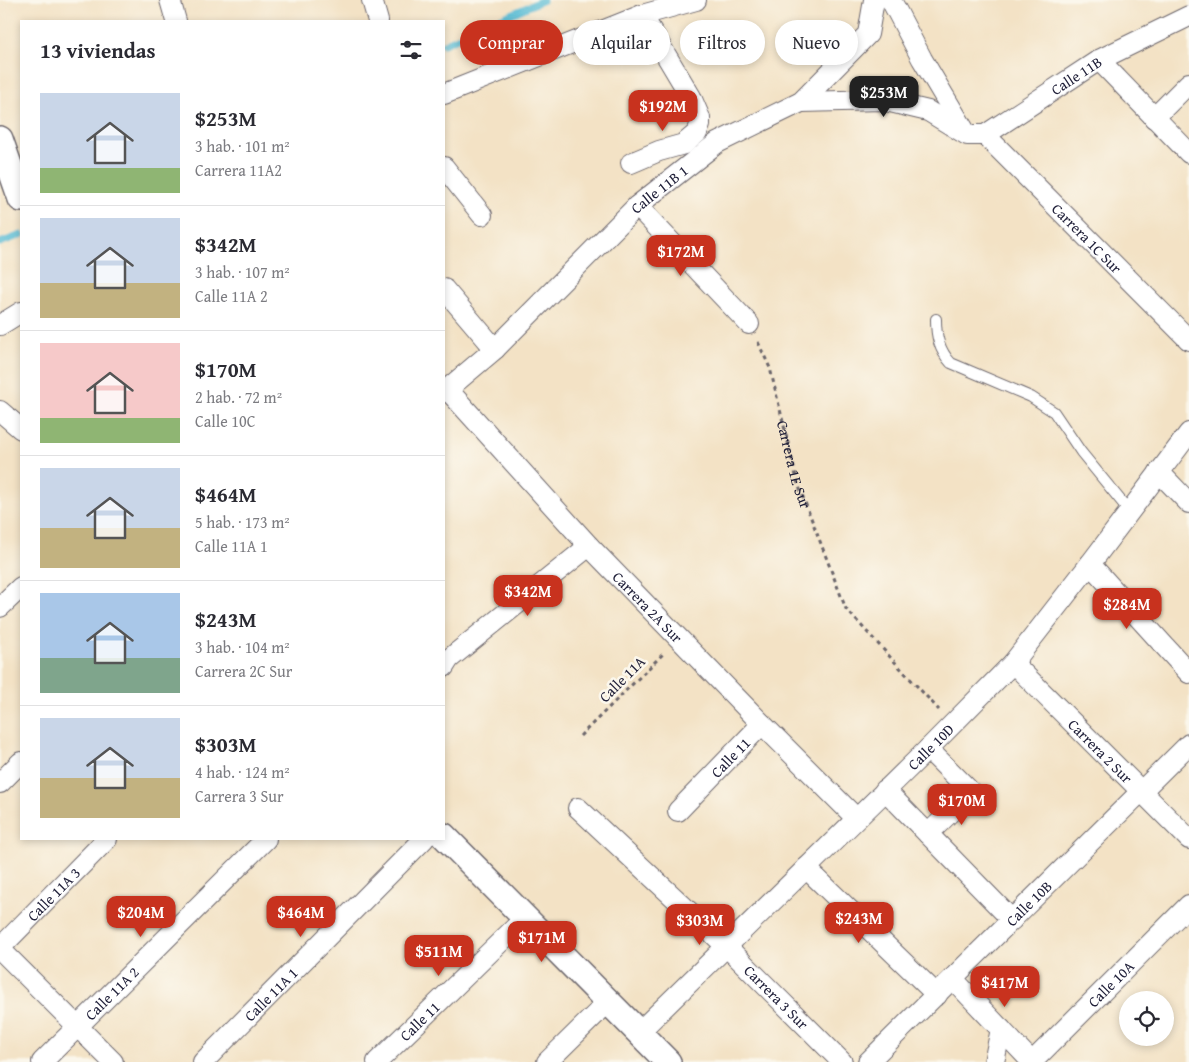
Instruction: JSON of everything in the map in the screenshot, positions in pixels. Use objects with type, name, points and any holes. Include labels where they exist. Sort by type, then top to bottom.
[{"type":"street","points":[[170,0],[176,20]]},
{"type":"street","points":[[372,0],[378,20]]},
{"type":"street","points":[[445,94],[642,15],[696,0]]},
{"type":"street","name":"Calle 11B 1","points":[[446,391],[495,349],[637,206],[717,143],[801,102],[868,34],[874,0]]},
{"type":"street","name":"Carrera 1C Sur","points":[[891,0],[922,59],[976,135],[1189,340]]},
{"type":"street","points":[[631,163],[659,151],[684,144],[697,133],[700,125],[700,118],[691,97],[642,15]]},
{"type":"street","name":"Calle 11B","points":[[976,135],[1099,60],[1189,16]]},
{"type":"street","points":[[1099,60],[1189,153]]},
{"type":"street","points":[[1154,118],[1189,83]]},
{"type":"street","points":[[801,102],[882,100],[928,111],[976,135]]},
{"type":"street","points":[[700,125],[717,143]]},
{"type":"street","points":[[0,139],[20,196]]},
{"type":"street","points":[[445,168],[482,215]]},
{"type":"street","points":[[637,206],[749,324]]},
{"type":"street","points":[[445,290],[495,349]]},
{"type":"street","points":[[0,326],[20,313]]},
{"type":"street","name":"Carrera 2A Sur","points":[[446,391],[589,546],[856,818]]},
{"type":"street","points":[[0,411],[20,428]]},
{"type":"street","name":"Calle 10D","points":[[639,1032],[928,749],[1013,663],[1130,512],[1189,432]]},
{"type":"street","points":[[1159,472],[1189,503]]},
{"type":"street","points":[[445,665],[449,659],[589,546]]},
{"type":"street","points":[[1090,564],[1189,673]]},
{"type":"street","points":[[0,607],[20,588]]},
{"type":"street","name":"Carrera 2 Sur","points":[[1013,663],[1189,838]]},
{"type":"street","name":"Calle 11","points":[[678,811],[762,724]]},
{"type":"street","name":"Calle 10B","points":[[868,1062],[1189,744]]},
{"type":"street","points":[[928,749],[970,792],[928,834]]},
{"type":"street","points":[[0,783],[20,763]]},
{"type":"street","points":[[885,790],[1012,920]]},
{"type":"street","name":"Carrera 3 Sur","points":[[578,808],[726,946],[842,1062]]},
{"type":"street","points":[[445,837],[668,1062]]},
{"type":"street","name":"Calle 11A 3","points":[[0,949],[106,840]]},
{"type":"street","name":"Calle 11A 2","points":[[42,1062],[265,840]]},
{"type":"street","name":"Calle 11A 1","points":[[203,1062],[423,840]]},
{"type":"street","points":[[806,868],[936,995]]},
{"type":"street","name":"Calle 10A","points":[[1032,1062],[1189,905]]},
{"type":"street","name":"Calle 11","points":[[377,1062],[525,918]]},
{"type":"street","points":[[0,949],[113,1062]]},
{"type":"street","points":[[953,979],[1032,1062]]},
{"type":"street","points":[[547,1062],[608,1002]]},
{"type":"street","points":[[994,1062],[1001,1029]]},
{"type":"lane","points":[[936,319],[936,334],[942,353],[951,363],[1031,397],[1054,412],[1081,452],[1130,512]]},
{"type":"path","name":"Carrera 1E Sur","points":[[749,324],[770,368],[798,484],[846,609],[952,725]]},
{"type":"path","name":"Calle 11A","points":[[580,736],[679,638]]},
{"type":"waterway","points":[[445,44],[543,0]]},
{"type":"waterway","points":[[0,243],[20,235]]}]
